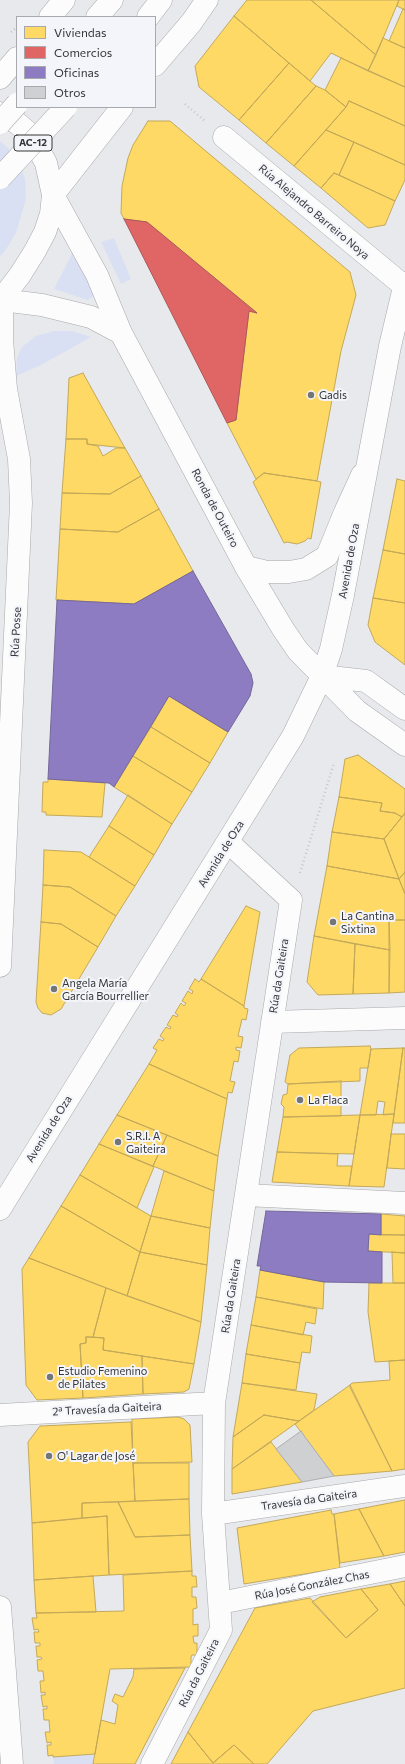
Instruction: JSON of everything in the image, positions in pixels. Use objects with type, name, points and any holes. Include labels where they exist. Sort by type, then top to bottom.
[{"type":"street","points":[[51,16],[64,0]]},
{"type":"street","points":[[149,16],[161,0]]},
{"type":"street","points":[[156,64],[191,22],[207,0]]},
{"type":"street","points":[[0,78],[16,59]]},
{"type":"street","points":[[0,123],[16,105]]},
{"type":"street","name":"AC-12","points":[[0,178],[65,108]]},
{"type":"street","points":[[53,195],[121,108]]},
{"type":"street","points":[[0,113],[17,123],[30,134],[46,163],[53,195],[51,214],[45,232],[35,251],[1,301]]},
{"type":"street","name":"Rúa Alejandro Barreiro Noya","points":[[224,138],[404,285]]},
{"type":"street","name":"Ronda de Outeiro","points":[[53,195],[97,275],[121,333],[246,567],[283,629],[298,651],[356,711],[405,745]]},
{"type":"street","name":"Avenida de Oza","points":[[0,1209],[293,736],[322,676],[331,649],[343,595],[366,468],[404,285]]},
{"type":"street","points":[[1,301],[42,304],[91,317],[121,333]]},
{"type":"street","name":"Rúa Posse","points":[[0,966],[21,503],[18,459],[6,389],[2,340],[1,301]]},
{"type":"street","name":"Avenida de Oza","points":[[246,567],[267,572],[289,572],[306,569],[327,556],[344,512],[366,468]]},
{"type":"street","points":[[322,676],[366,681],[405,708]]},
{"type":"street","points":[[228,842],[291,900]]},
{"type":"street","name":"Rúa da Gaiteira","points":[[152,1764],[222,1630],[213,1514],[214,1403],[291,900]]},
{"type":"street","points":[[272,1022],[405,1018]]},
{"type":"street","points":[[0,1196],[29,1161]]},
{"type":"street","points":[[246,1195],[405,1203]]},
{"type":"street","name":"2ª Travesía da Gaiteira","points":[[0,1415],[214,1403]]},
{"type":"street","name":"Travesía da Gaiteira","points":[[213,1514],[405,1486]]},
{"type":"street","name":"Rúa José González Chas","points":[[220,1603],[405,1566]]},
{"type":"street","points":[[0,1607],[12,1764]]},
{"type":"path","points":[[291,900],[334,762]]},
{"type":"shaded area","points":[[0,141],[8,148],[20,163],[25,179],[26,199],[16,233],[5,251],[0,256]]},
{"type":"shaded area","points":[[114,238],[131,279],[121,284],[101,242]]},
{"type":"shaded area","points":[[75,248],[98,293],[88,300],[54,289]]},
{"type":"shaded area","points":[[54,331],[72,331],[91,337],[41,365],[16,376],[17,358],[22,347],[36,336]]},
{"type":"shaded area","points":[[95,1754],[93,1764],[54,1764],[53,1757]]},
{"type":"building: Viviendas","points":[[247,0],[311,0],[376,55],[368,71],[331,53],[310,81],[234,16]]},
{"type":"building: Viviendas","points":[[311,0],[399,0],[376,55]]},
{"type":"building: Viviendas","points":[[399,0],[405,0],[405,10],[397,6]]},
{"type":"building: Viviendas","points":[[403,9],[405,10],[405,48],[389,41]]},
{"type":"building: Viviendas","points":[[234,16],[289,63],[239,120],[199,87],[195,66]]},
{"type":"building: Viviendas","points":[[383,38],[405,48],[405,87],[368,71]]},
{"type":"building: Viviendas","points":[[341,58],[405,87],[405,126],[349,101],[346,107],[325,90]]},
{"type":"building: Viviendas","points":[[289,63],[316,86],[266,143],[239,120]]},
{"type":"building: Viviendas","points":[[316,86],[325,90],[346,107],[294,166],[266,143]]},
{"type":"building: Viviendas","points":[[349,101],[405,126],[405,165],[326,130],[346,107]]},
{"type":"building: Viviendas","points":[[148,121],[170,121],[350,272],[356,295],[341,351],[317,481],[264,473],[256,479],[227,423],[236,420],[249,311],[257,313],[147,222],[124,219],[121,213],[122,186],[128,158],[133,145]]},
{"type":"building: Viviendas","points":[[326,130],[354,142],[339,175],[334,173],[321,188],[294,166]]},
{"type":"building: Viviendas","points":[[354,142],[405,165],[405,180],[395,201],[339,175]]},
{"type":"building: Viviendas","points":[[334,173],[395,201],[385,225],[368,228],[321,188]]},
{"type":"building: Viviendas","points":[[83,373],[125,448],[87,444],[87,439],[66,439],[69,378]]},
{"type":"building: Viviendas","points":[[66,439],[87,439],[87,444],[98,446],[103,456],[116,448],[125,448],[141,476],[110,494],[62,493]]},
{"type":"building: Viviendas","points":[[264,473],[321,482],[311,539],[308,538],[297,544],[287,542],[284,543],[253,482]]},
{"type":"building: Viviendas","points":[[141,476],[159,509],[118,532],[60,529],[62,493],[110,494]]},
{"type":"building: Viviendas","points":[[397,479],[405,481],[405,554],[383,550]]},
{"type":"building: Viviendas","points":[[159,509],[193,571],[134,604],[56,600],[60,529],[118,532]]},
{"type":"building: Viviendas","points":[[383,550],[405,554],[405,603],[373,598]]},
{"type":"building: Viviendas","points":[[373,598],[405,603],[405,665],[375,642],[368,625]]},
{"type":"building: Viviendas","points":[[169,696],[228,732],[210,763],[151,727]]},
{"type":"building: Viviendas","points":[[151,727],[210,763],[192,792],[133,756]]},
{"type":"building: Viviendas","points":[[358,755],[405,789],[405,813],[402,817],[395,813],[380,811],[382,803],[339,797],[345,759]]},
{"type":"building: Viviendas","points":[[133,756],[192,792],[172,824],[114,787]]},
{"type":"building: Viviendas","points":[[48,779],[105,783],[102,817],[46,815],[46,812],[42,812],[43,782],[48,782]]},
{"type":"building: Viviendas","points":[[128,795],[172,824],[154,855],[109,826]]},
{"type":"building: Viviendas","points":[[339,797],[382,803],[380,811],[395,813],[402,817],[384,839],[332,832]]},
{"type":"building: Viviendas","points":[[405,813],[405,872],[399,879],[384,839]]},
{"type":"building: Viviendas","points":[[109,826],[154,855],[135,886],[89,857]]},
{"type":"building: Viviendas","points":[[332,832],[384,839],[399,879],[327,866]]},
{"type":"building: Viviendas","points":[[44,850],[81,852],[135,886],[116,916],[70,887],[43,885]]},
{"type":"building: Viviendas","points":[[327,866],[399,879],[405,894],[405,920],[389,920],[390,950],[314,936]]},
{"type":"building: Viviendas","points":[[405,872],[405,894],[399,879]]},
{"type":"building: Viviendas","points":[[43,885],[70,887],[116,916],[98,947],[61,924],[41,922]]},
{"type":"building: Viviendas","points":[[246,906],[260,912],[244,1006],[201,979]]},
{"type":"building: Viviendas","points":[[389,920],[405,920],[405,992],[389,993]]},
{"type":"building: Viviendas","points":[[41,922],[61,924],[98,947],[61,1009],[51,1015],[42,1013],[36,1002]]},
{"type":"building: Viviendas","points":[[314,936],[355,944],[353,994],[318,995],[307,982]]},
{"type":"building: Viviendas","points":[[355,944],[390,950],[389,993],[353,994]]},
{"type":"building: Viviendas","points":[[195,979],[199,982],[201,979],[244,1006],[244,1008],[248,1009],[246,1020],[242,1019],[238,1036],[243,1037],[241,1048],[236,1047],[236,1050],[240,1051],[238,1062],[234,1061],[230,1081],[235,1082],[232,1093],[228,1092],[227,1099],[149,1064],[157,1050],[153,1048],[159,1039],[163,1041],[164,1039],[160,1036],[166,1027],[170,1029],[171,1027],[167,1025],[173,1015],[177,1017],[178,1015],[175,1013],[181,1003],[184,1006],[186,1003],[182,1001],[188,991],[192,994],[193,991],[189,989]]},
{"type":"building: Viviendas","points":[[370,1046],[371,1049],[368,1068],[360,1068],[360,1081],[288,1084],[285,1082],[290,1055],[299,1048]]},
{"type":"building: Viviendas","points":[[403,1048],[405,1048],[405,1123],[393,1123]]},
{"type":"building: Viviendas","points":[[403,1048],[394,1114],[383,1115],[385,1102],[378,1101],[376,1115],[360,1115],[371,1049]]},
{"type":"building: Viviendas","points":[[149,1064],[227,1099],[218,1156],[117,1115]]},
{"type":"building: Viviendas","points":[[341,1081],[341,1116],[283,1117],[284,1107],[281,1104],[283,1095],[287,1094],[288,1084]]},
{"type":"building: Viviendas","points":[[394,1114],[384,1187],[349,1186],[360,1115]]},
{"type":"building: Viviendas","points":[[117,1115],[167,1135],[153,1166],[99,1144]]},
{"type":"building: Viviendas","points":[[360,1115],[354,1154],[277,1152],[283,1117]]},
{"type":"building: Viviendas","points":[[391,1134],[405,1134],[405,1169],[387,1168]]},
{"type":"building: Viviendas","points":[[167,1135],[218,1156],[214,1191],[153,1166]]},
{"type":"building: Viviendas","points":[[99,1144],[154,1167],[137,1208],[80,1175]]},
{"type":"building: Viviendas","points":[[277,1152],[338,1154],[337,1166],[352,1166],[349,1186],[272,1182]]},
{"type":"building: Viviendas","points":[[164,1171],[214,1191],[210,1228],[151,1216]]},
{"type":"building: Viviendas","points":[[80,1175],[151,1216],[140,1252],[61,1206]]},
{"type":"building: Viviendas","points":[[61,1206],[140,1252],[127,1296],[29,1258]]},
{"type":"building: Viviendas","points":[[381,1214],[405,1216],[405,1235],[381,1235]]},
{"type":"building: Viviendas","points":[[151,1216],[210,1228],[207,1265],[140,1252]]},
{"type":"building: Viviendas","points":[[369,1234],[405,1235],[405,1253],[368,1251]]},
{"type":"building: Viviendas","points":[[140,1252],[207,1265],[201,1322],[127,1296]]},
{"type":"building: Viviendas","points":[[392,1252],[405,1253],[405,1283],[393,1283]]},
{"type":"building: Viviendas","points":[[29,1258],[106,1288],[93,1337],[86,1337],[86,1343],[80,1344],[83,1398],[37,1400],[26,1385],[22,1269]]},
{"type":"building: Viviendas","points":[[260,1270],[324,1282],[323,1309],[256,1297]]},
{"type":"building: Viviendas","points":[[369,1283],[405,1283],[405,1360],[375,1362],[368,1312]]},
{"type":"building: Viviendas","points":[[106,1288],[201,1322],[194,1364],[103,1350],[104,1338],[93,1337]]},
{"type":"building: Viviendas","points":[[256,1297],[317,1309],[315,1324],[306,1322],[303,1335],[251,1325]]},
{"type":"building: Viviendas","points":[[251,1325],[312,1336],[310,1353],[302,1352],[300,1363],[246,1354]]},
{"type":"building: Viviendas","points":[[86,1337],[104,1338],[103,1350],[142,1356],[143,1394],[83,1398],[80,1344],[86,1343]]},
{"type":"building: Viviendas","points":[[246,1354],[300,1363],[296,1390],[242,1383]]},
{"type":"building: Viviendas","points":[[142,1356],[194,1364],[189,1389],[184,1392],[143,1394]]},
{"type":"building: Viviendas","points":[[405,1360],[405,1469],[392,1471],[350,1385],[352,1383],[390,1380],[389,1361]]},
{"type":"building: Viviendas","points":[[242,1383],[317,1394],[314,1410],[299,1421],[264,1415],[233,1437]]},
{"type":"building: Viviendas","points":[[350,1385],[392,1471],[334,1476],[295,1424]]},
{"type":"building: Viviendas","points":[[264,1415],[299,1421],[232,1469],[233,1437]]},
{"type":"building: Viviendas","points":[[178,1417],[184,1419],[190,1425],[192,1462],[133,1463],[132,1419]]},
{"type":"building: Viviendas","points":[[131,1422],[135,1501],[82,1503],[82,1518],[32,1523],[28,1442],[40,1426]]},
{"type":"building: Viviendas","points":[[271,1442],[302,1482],[232,1494],[232,1469]]},
{"type":"building: Viviendas","points":[[133,1463],[189,1463],[189,1499],[135,1501]]},
{"type":"building: Viviendas","points":[[189,1499],[190,1535],[135,1537],[118,1502]]},
{"type":"building: Viviendas","points":[[405,1500],[405,1552],[384,1556],[359,1509]]},
{"type":"building: Viviendas","points":[[118,1502],[135,1537],[190,1535],[192,1571],[109,1575],[107,1516],[82,1518],[82,1503]]},
{"type":"building: Viviendas","points":[[359,1509],[384,1556],[340,1563],[334,1514]]},
{"type":"building: Viviendas","points":[[331,1510],[332,1514],[334,1514],[340,1568],[244,1584],[237,1528]]},
{"type":"building: Viviendas","points":[[107,1516],[109,1575],[34,1580],[32,1523]]},
{"type":"building: Viviendas","points":[[192,1571],[192,1576],[196,1576],[197,1587],[192,1587],[192,1597],[196,1597],[197,1608],[193,1609],[193,1625],[198,1624],[198,1636],[193,1636],[194,1643],[197,1643],[197,1655],[192,1655],[191,1657],[191,1667],[110,1669],[95,1754],[53,1757],[53,1755],[48,1756],[47,1745],[51,1745],[51,1742],[47,1743],[45,1732],[50,1732],[49,1720],[44,1720],[43,1709],[47,1709],[47,1706],[43,1707],[41,1695],[45,1695],[45,1692],[41,1693],[40,1681],[44,1681],[43,1671],[38,1671],[37,1660],[42,1659],[41,1657],[37,1657],[36,1646],[40,1646],[40,1643],[35,1643],[34,1632],[39,1632],[38,1629],[34,1630],[32,1618],[37,1618],[36,1613],[124,1611],[123,1575]]},
{"type":"building: Viviendas","points":[[93,1576],[96,1612],[36,1613],[34,1580]]},
{"type":"building: Viviendas","points":[[405,1581],[405,1606],[390,1584]]},
{"type":"building: Viviendas","points":[[390,1584],[405,1606],[405,1688],[313,1711],[267,1764],[254,1764],[234,1745],[213,1763],[188,1732],[255,1608],[310,1598],[346,1638],[378,1610],[361,1589]]},
{"type":"building: Viviendas","points":[[361,1589],[378,1610],[346,1638],[312,1602],[320,1597]]},
{"type":"building: Viviendas","points":[[185,1668],[135,1764],[93,1764],[101,1720],[115,1724],[118,1705],[112,1701],[115,1694],[123,1697],[133,1677],[134,1669]]},
{"type":"building: Viviendas","points":[[188,1732],[213,1763],[234,1745],[254,1764],[171,1764]]},
{"type":"building: Comercios","points":[[124,219],[147,222],[257,313],[249,311],[236,420],[227,423]]},
{"type":"building: Oficinas","points":[[193,571],[251,674],[253,683],[250,696],[228,732],[169,696],[114,787],[109,783],[48,779],[57,600],[134,604]]},
{"type":"building: Oficinas","points":[[266,1211],[381,1214],[381,1235],[369,1234],[368,1251],[382,1252],[382,1283],[324,1282],[260,1270],[261,1266],[257,1266]]},
{"type":"building: Otros","points":[[301,1431],[334,1476],[302,1482],[276,1449]]},
{"type":"place","name":"Gadis","points":[[311,395]]},
{"type":"place","name":"La Cantina Sixtina","points":[[333,922]]},
{"type":"place","name":"Angela María García Bourrellier","points":[[54,989]]},
{"type":"place","name":"La Flaca","points":[[300,1100]]},
{"type":"place","name":"S.R.I. A Gaiteira","points":[[118,1142]]},
{"type":"place","name":"Estudio Femenino de Pilates","points":[[50,1377]]},
{"type":"place","name":"O' Lagar de José","points":[[49,1456]]}]
